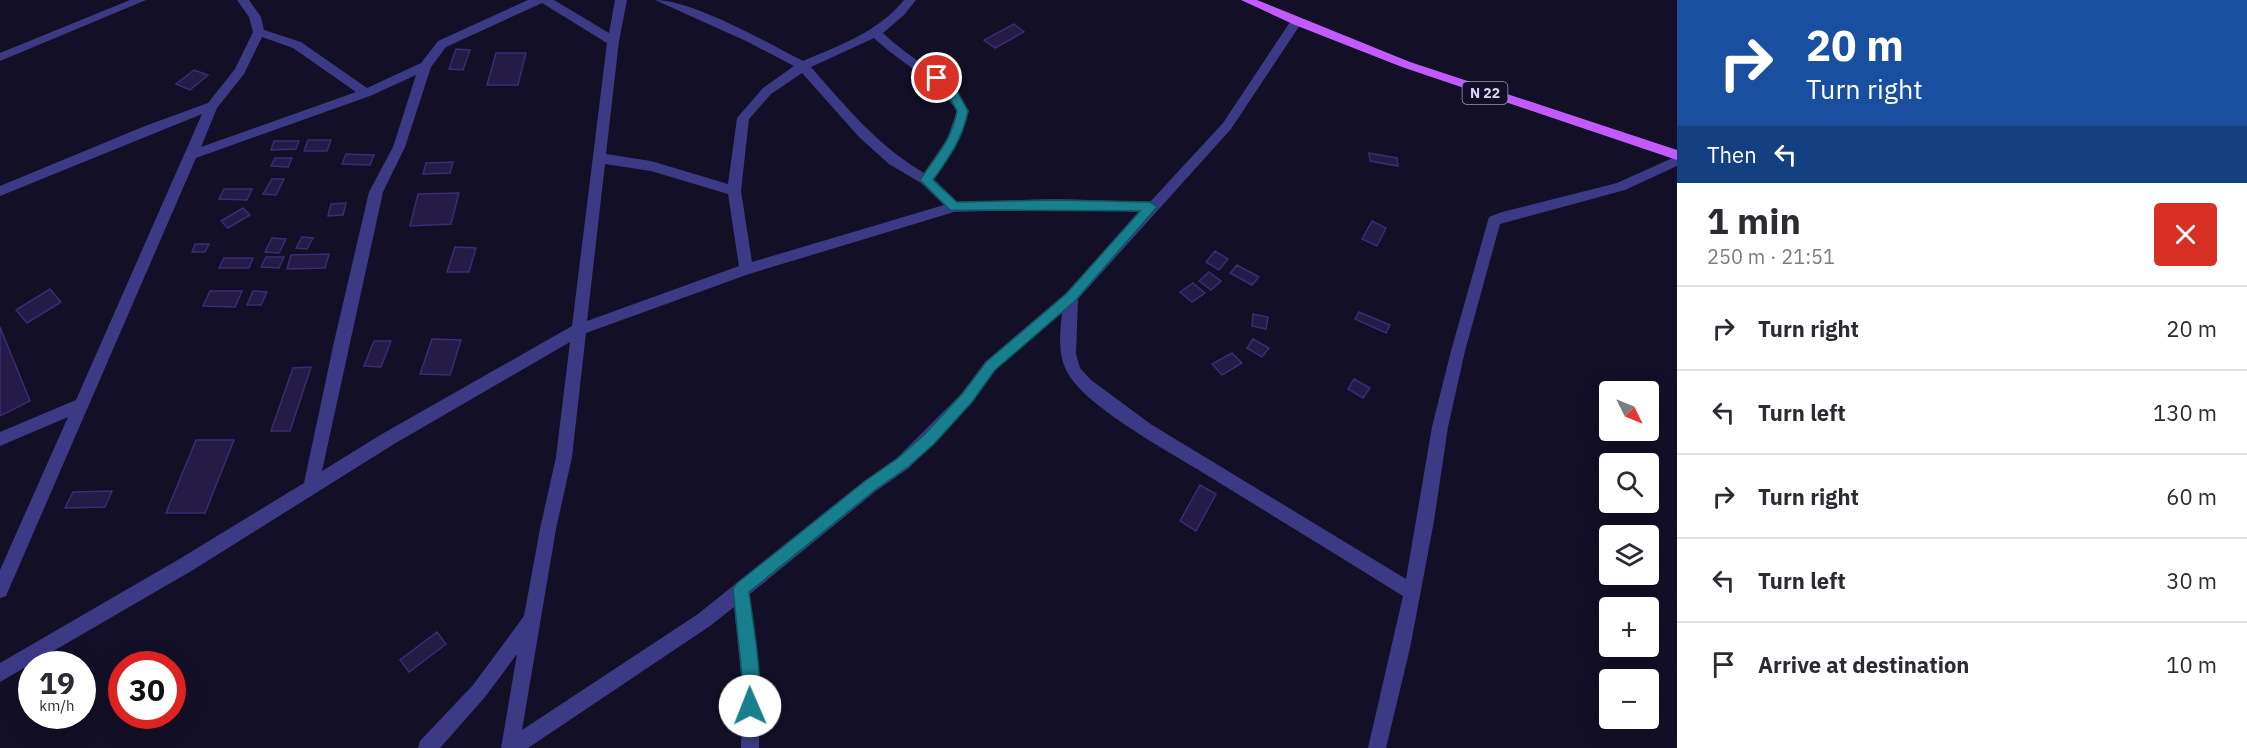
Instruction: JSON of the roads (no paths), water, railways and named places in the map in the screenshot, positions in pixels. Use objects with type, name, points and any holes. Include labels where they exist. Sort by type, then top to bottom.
[{"type":"main road","name":"N 22","points":[[1248,0],[1296,22],[1474,90],[1677,155]]},
{"type":"street","points":[[0,57],[140,0]]},
{"type":"street","points":[[0,590],[212,106],[240,71],[259,32],[255,17],[243,0]]},
{"type":"street","points":[[311,487],[340,342],[376,192],[399,147],[425,66],[442,44],[538,0]]},
{"type":"street","points":[[546,0],[613,41]]},
{"type":"street","points":[[511,748],[532,620],[564,457],[613,41],[621,0]]},
{"type":"street","points":[[661,0],[750,38],[803,66],[863,134],[894,161],[926,180],[954,207]]},
{"type":"street","points":[[746,269],[734,191],[743,118],[767,91],[803,66],[876,33],[903,11],[910,0]]},
{"type":"street","points":[[511,748],[704,620],[870,486],[903,463],[929,439],[967,398],[990,366],[1071,297],[1150,207],[1227,126],[1296,22]]},
{"type":"street","points":[[259,32],[297,45],[366,93]]},
{"type":"street","points":[[876,33],[912,64],[937,78],[952,92],[963,111],[959,129],[951,146],[926,180]]},
{"type":"street","points":[[191,156],[366,93],[425,66]]},
{"type":"street","points":[[0,191],[149,129],[212,106]]},
{"type":"street","points":[[599,158],[651,166],[734,191]]},
{"type":"street","points":[[1377,748],[1401,648],[1426,521],[1440,427],[1458,351],[1494,221],[1620,187],[1677,161]]},
{"type":"street","points":[[0,673],[188,564],[388,440],[578,330],[746,269],[954,207],[1055,204],[1150,207]]},
{"type":"street","points":[[1071,297],[1068,335],[1074,373],[1146,430],[1411,591]]},
{"type":"street","points":[[0,439],[82,404]]},
{"type":"street","points":[[741,589],[751,685],[750,748]]},
{"type":"street","points":[[427,748],[479,691],[532,620]]}]
